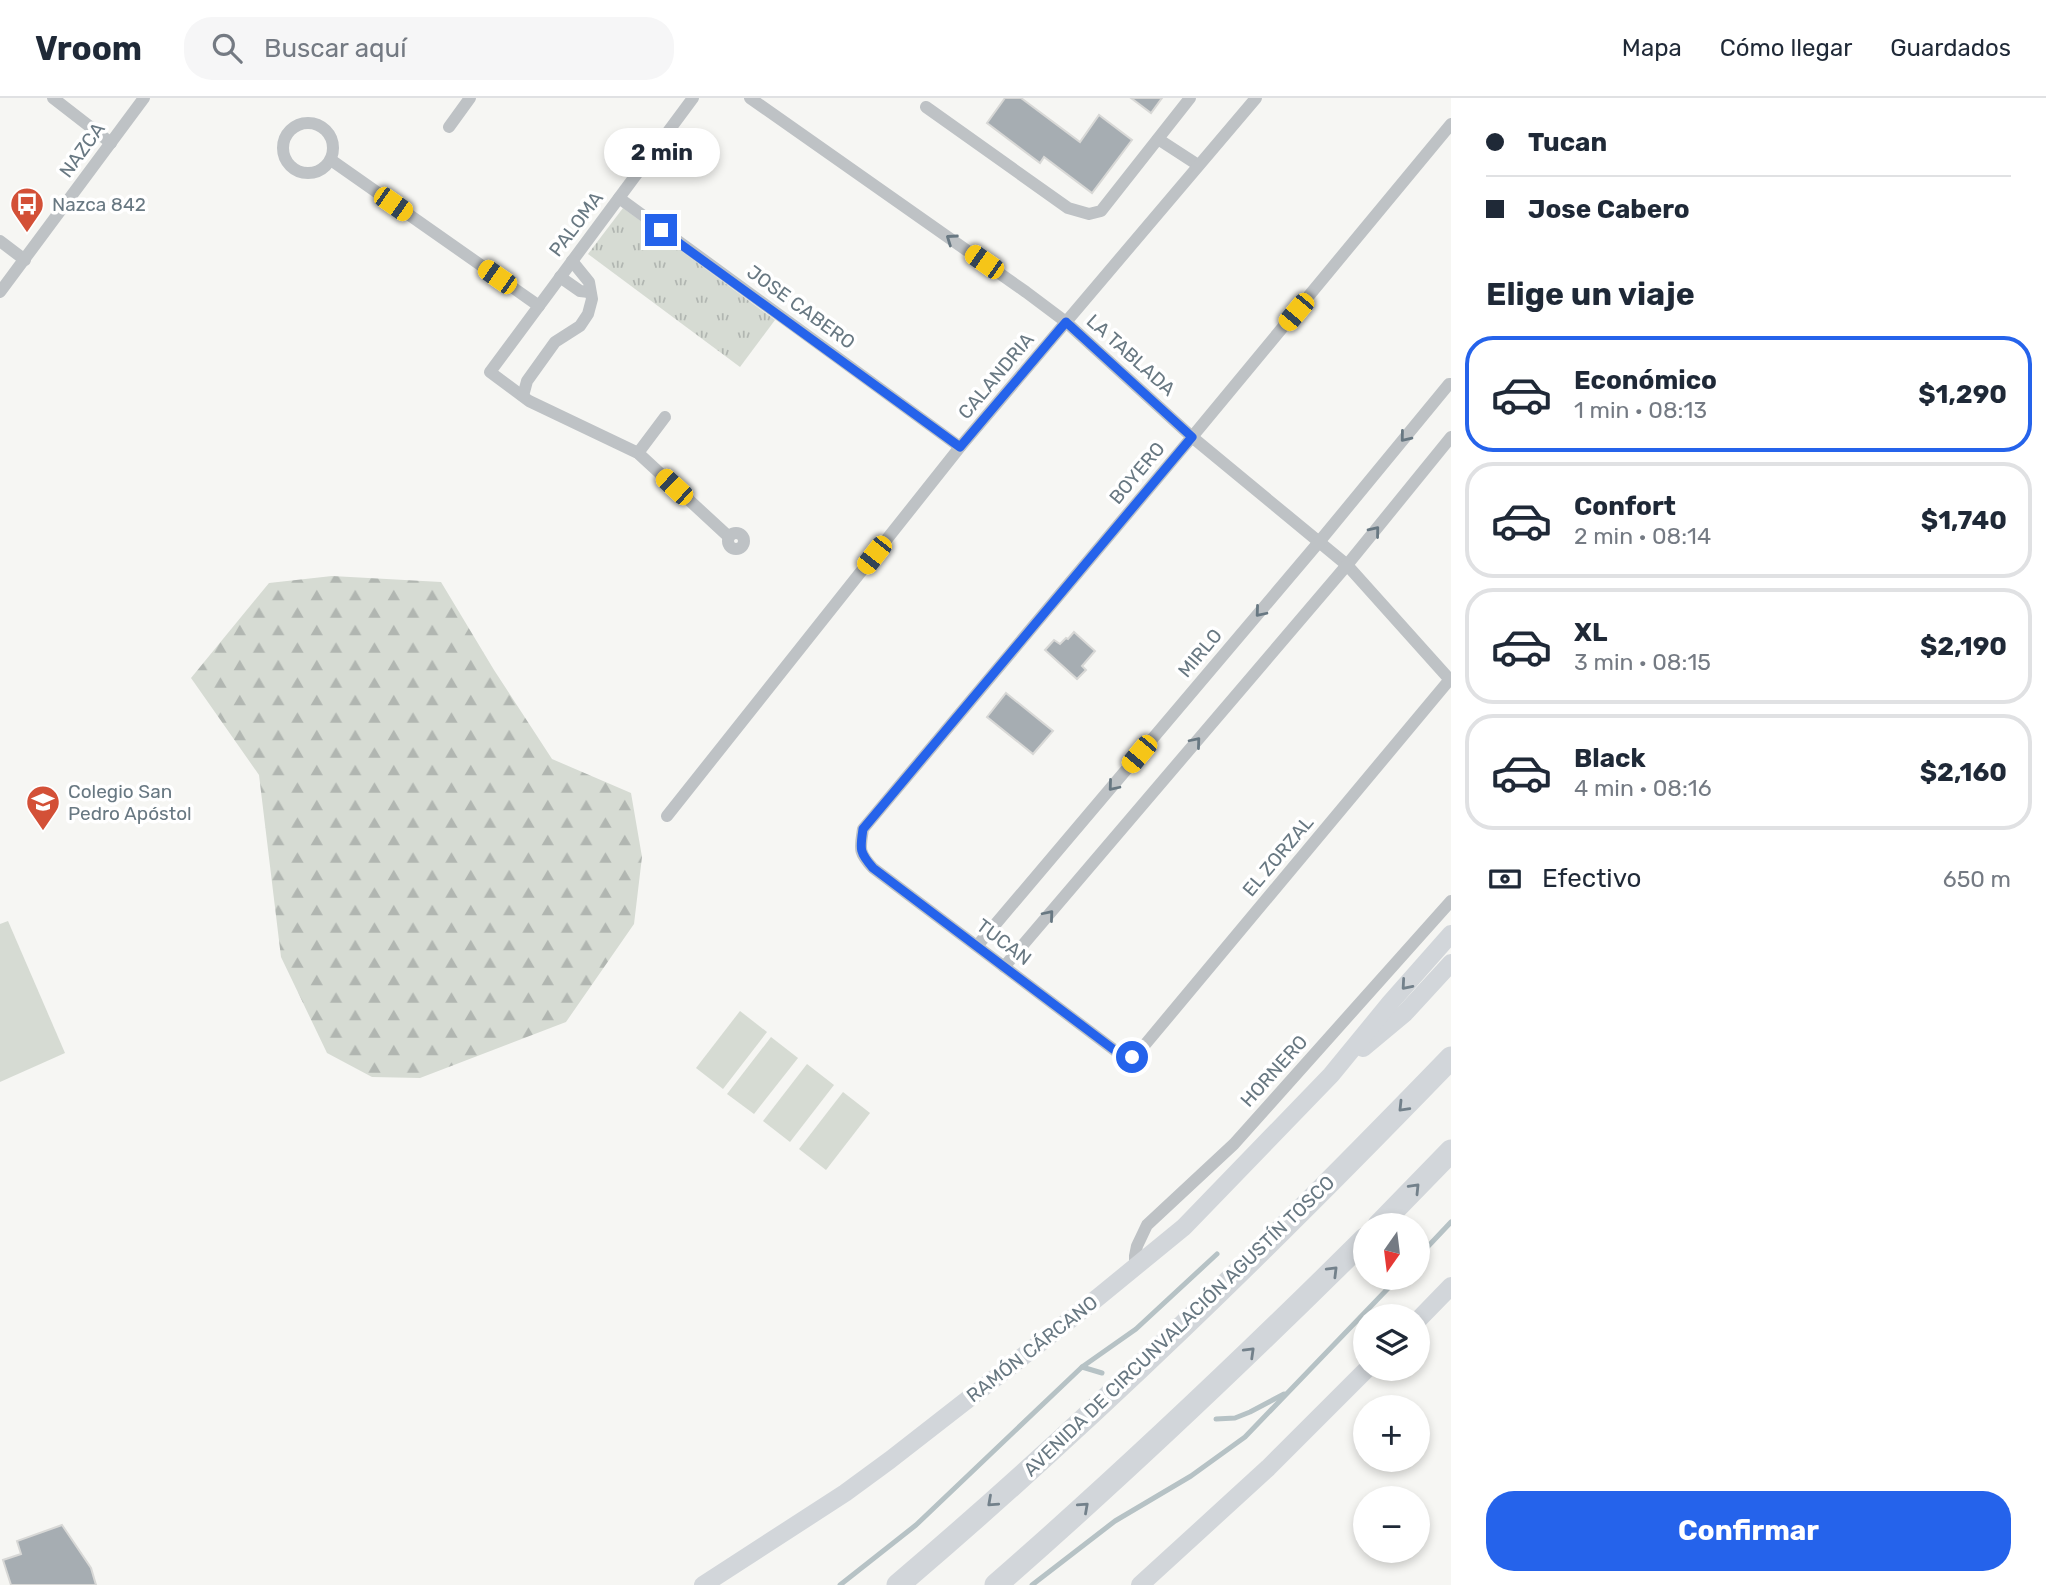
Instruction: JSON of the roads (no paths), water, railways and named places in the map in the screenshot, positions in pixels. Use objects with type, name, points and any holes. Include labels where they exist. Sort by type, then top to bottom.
[{"type":"highway","name":"AVENIDA DE CIRCUNVALACIÓN AGUSTÍN TOSCO","points":[[898,1585],[1025,1473],[1189,1320],[1330,1183],[1451,1058]]},
{"type":"highway","points":[[1391,1213],[1451,1151]]},
{"type":"highway","points":[[996,1585],[1127,1467],[1353,1251]]},
{"type":"main road","name":"RAMÓN CÁRCANO","points":[[702,1585],[845,1493],[890,1460],[1184,1227],[1331,1075],[1451,933]]},
{"type":"main road","name":"RAMÓN CÁRCANO","points":[[1331,1075],[1405,1013],[1451,963]]},
{"type":"main road","points":[[1430,1308],[1451,1286]]},
{"type":"main road","points":[[1140,1585],[1268,1468],[1355,1381]]},
{"type":"street","points":[[53,98],[111,143]]},
{"type":"street","name":"NAZCA","points":[[0,292],[144,98]]},
{"type":"street","points":[[449,127],[470,98]]},
{"type":"street","name":"PALOMA","points":[[523,396],[490,372],[693,98]]},
{"type":"street","name":"LA TABLADA","points":[[750,98],[1066,322],[1192,437],[1346,565],[1451,679]]},
{"type":"street","points":[[926,107],[1068,208],[1089,214],[1101,211],[1190,98]]},
{"type":"street","name":"CALANDRIA","points":[[667,816],[960,447],[1256,98]]},
{"type":"street","points":[[317,124],[330,135],[333,143],[331,160],[319,171],[312,173],[296,170],[285,158],[286,136],[299,125],[317,124]]},
{"type":"street","name":"BOYERO","points":[[860,849],[863,829],[1451,124]]},
{"type":"street","points":[[1158,139],[1198,165]]},
{"type":"street","points":[[331,160],[539,306]]},
{"type":"street","name":"JOSE CABERO","points":[[619,198],[960,447]]},
{"type":"street","points":[[0,241],[25,260]]},
{"type":"street","points":[[572,261],[589,282],[592,299],[588,314],[580,326],[555,342],[527,381],[523,396],[638,453],[729,537]]},
{"type":"street","points":[[561,277],[580,290],[589,292]]},
{"type":"street","name":"MIRLO","points":[[977,946],[1451,384]]},
{"type":"street","points":[[638,453],[665,417]]},
{"type":"street","points":[[1004,967],[1451,438]]},
{"type":"street","name":"EL ZORZAL","points":[[1132,1057],[1451,679]]},
{"type":"street","name":"TUCAN","points":[[860,849],[863,858],[873,868],[1117,1052],[1132,1057]]},
{"type":"street","name":"HORNERO","points":[[1135,1267],[1137,1246],[1147,1226],[1234,1144],[1451,901]]},
{"type":"waterway","points":[[1430,1244],[1451,1222]]},
{"type":"waterway","points":[[840,1585],[916,1525],[1082,1367],[1136,1329],[1217,1254]]},
{"type":"waterway","points":[[1032,1585],[1115,1521],[1191,1476],[1245,1437],[1386,1290]]},
{"type":"waterway","points":[[1082,1367],[1102,1373]]},
{"type":"waterway","points":[[1216,1419],[1235,1418],[1284,1394]]},
{"type":"place","name":"Nazca 842","points":[[27,234]]},
{"type":"place","name":"Colegio San Pedro Apóstol","points":[[43,832]]}]
